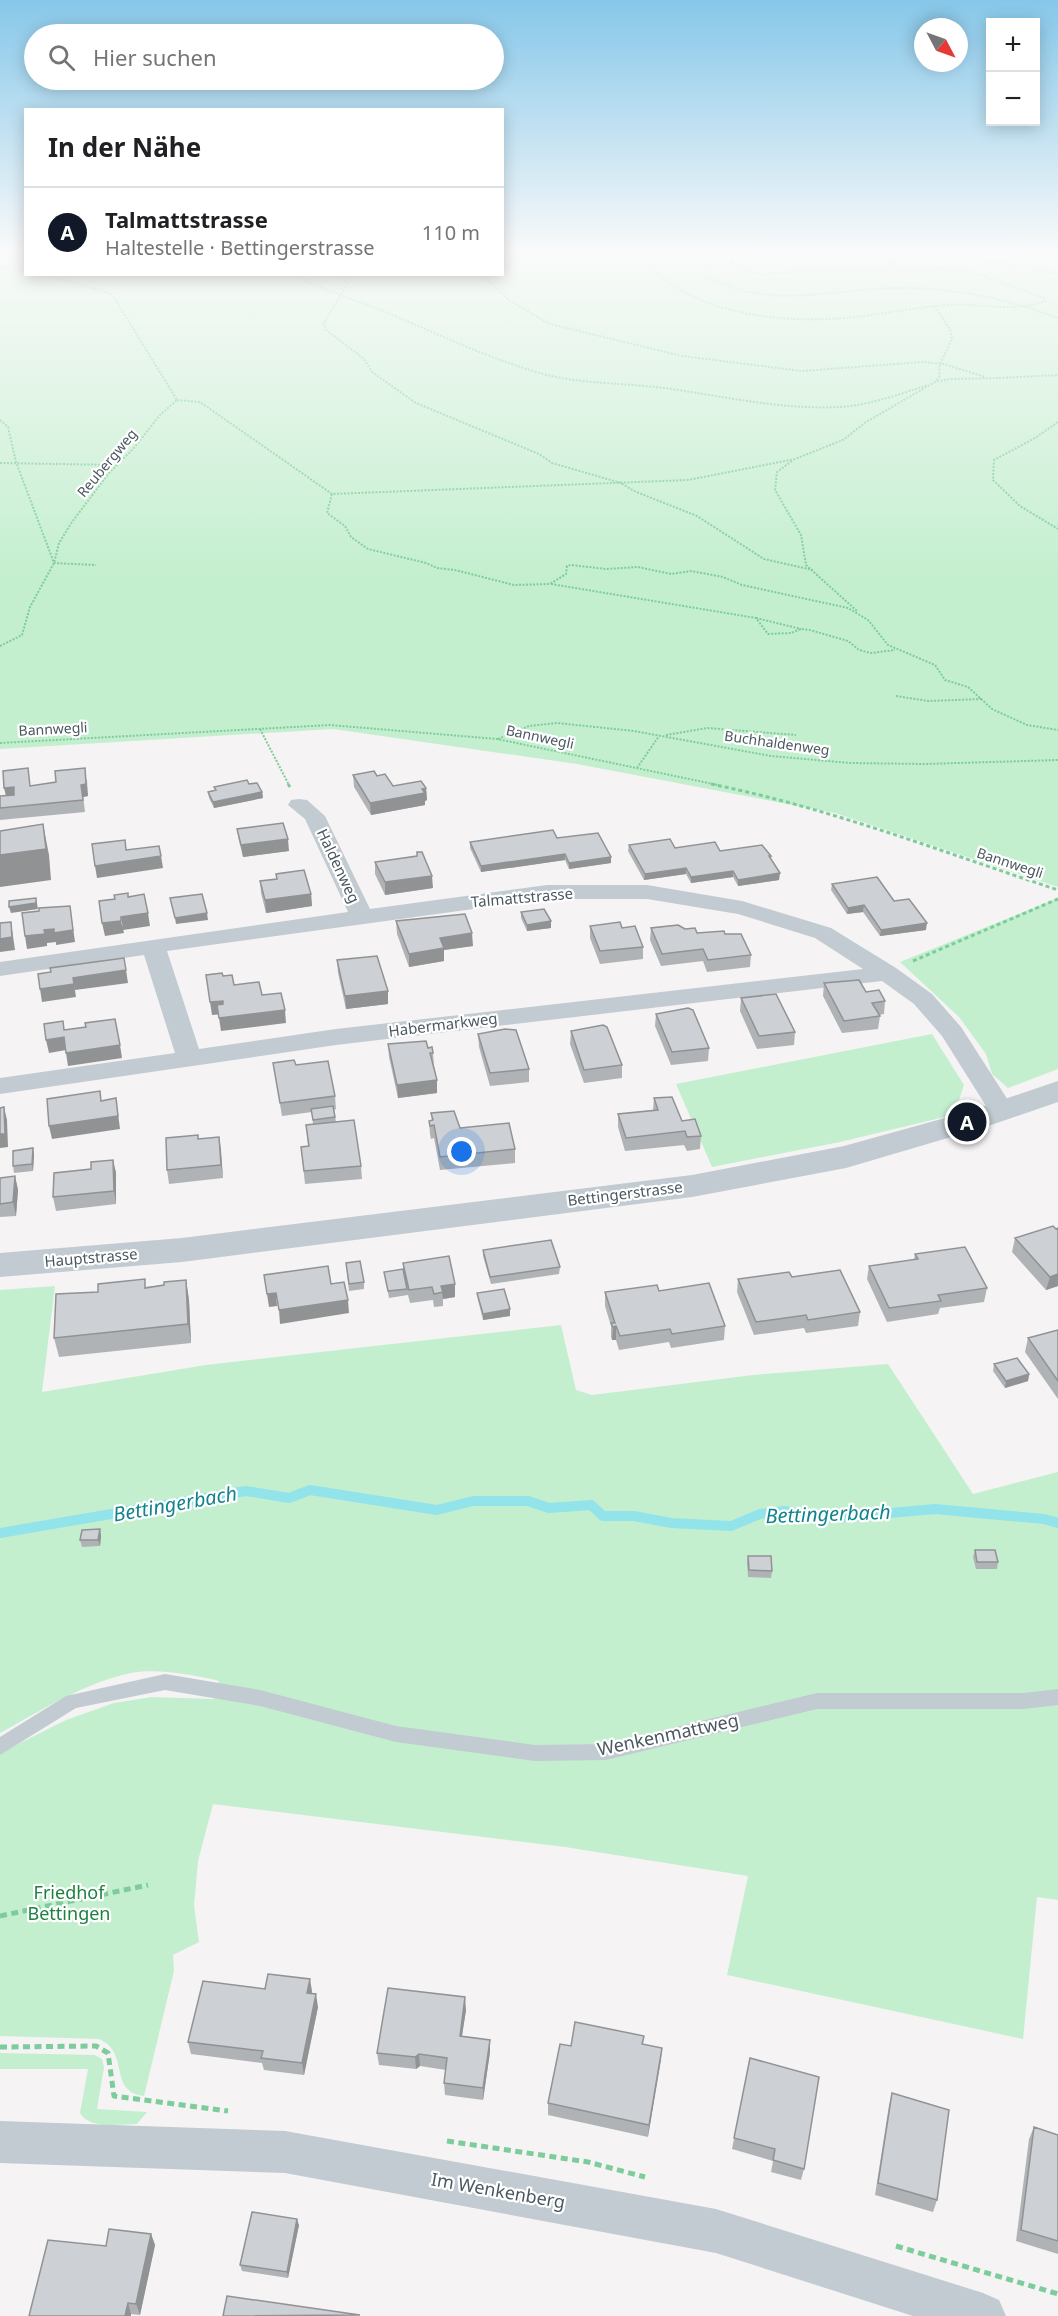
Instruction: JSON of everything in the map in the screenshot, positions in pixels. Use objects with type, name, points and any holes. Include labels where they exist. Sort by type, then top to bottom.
[{"type":"street","name":"Haldenweg","points":[[306,810],[362,916]]},
{"type":"street","name":"Talmattstrasse","points":[[0,969],[362,916],[548,892],[647,892],[742,908],[823,933],[887,973],[923,999],[952,1032],[1002,1111]]},
{"type":"street","points":[[153,946],[189,1058]]},
{"type":"street","name":"Habermarkweg","points":[[0,1086],[348,1036],[887,973]]},
{"type":"street","name":"Bettingerstrasse","points":[[182,1250],[692,1186],[846,1157],[1002,1111],[1058,1090]]},
{"type":"street","name":"Hauptstrasse","points":[[0,1265],[182,1250]]},
{"type":"street","name":"Im Wenkenberg","points":[[0,2142],[285,2152],[716,2231],[982,2316]]},
{"type":"lane","name":"Wenkenmattweg","points":[[0,1747],[72,1701],[165,1682],[260,1698],[396,1734],[535,1754],[606,1752],[817,1701],[1023,1701],[1058,1697]]},
{"type":"path","points":[[151,358],[177,400],[200,402],[332,494],[688,480],[795,459],[843,440],[866,422],[935,382],[939,377],[943,358]]},
{"type":"path","points":[[363,358],[372,372],[416,403],[465,421],[480,431],[539,454],[552,463],[621,483],[634,491],[697,516],[764,559],[813,570]]},
{"type":"path","points":[[496,358],[570,380],[663,388],[797,407],[842,407],[877,400],[951,379],[1058,375]]},
{"type":"path","points":[[699,358],[802,371],[922,362],[1000,378]]},
{"type":"path","name":"Reubergweg","points":[[2,645],[22,635],[30,606],[54,562],[59,543],[72,522],[160,415],[177,400]]},
{"type":"path","points":[[0,420],[8,427],[16,462],[54,562],[96,565]]},
{"type":"path","points":[[1058,422],[1049,430],[994,460],[993,480],[1020,506],[1058,529]]},
{"type":"path","points":[[795,459],[777,472],[775,490],[801,535],[806,565],[848,600],[858,613]]},
{"type":"path","points":[[0,463],[117,465]]},
{"type":"path","points":[[332,494],[327,513],[345,526],[351,537],[368,549],[426,563],[437,568],[455,570],[514,585],[550,584],[584,588],[620,597],[756,618],[848,641],[859,650],[871,653],[895,650]]},
{"type":"path","points":[[550,584],[566,574],[567,566],[571,565],[606,569],[638,567],[671,574],[691,571],[723,577],[742,585],[786,592],[848,608],[868,620],[881,638],[895,650],[935,665],[945,680],[968,687],[992,709],[1028,725],[1058,730]]},
{"type":"path","points":[[756,618],[768,634],[790,633],[801,629]]},
{"type":"path","points":[[896,696],[928,701],[983,699]]},
{"type":"path","name":"Buchhaldenweg","points":[[497,739],[530,726],[557,723],[580,724],[658,736],[771,756],[850,763],[925,764],[1058,760]]},
{"type":"path","name":"Bannwegli","points":[[0,742],[330,725],[497,739],[750,792],[833,815],[1058,890]]},
{"type":"path","points":[[636,768],[643,764],[649,744],[658,736],[707,728],[733,729],[771,736],[796,735]]},
{"type":"path","points":[[260,729],[283,770]]},
{"type":"path","points":[[887,973],[1058,899]]},
{"type":"path","points":[[0,1916],[148,1885]]},
{"type":"green space","points":[[0,358],[1058,358],[1058,887],[835,813],[577,764],[333,729],[0,749]]},
{"type":"green space","points":[[1058,898],[1058,1069],[1008,1088],[992,1074],[986,1054],[959,1017],[900,962]]},
{"type":"green space","points":[[932,1034],[964,1085],[959,1100],[953,1106],[957,1114],[840,1142],[712,1167],[676,1084]]},
{"type":"green space","name":"Friedhof Bettingen","points":[[55,1286],[42,1392],[206,1365],[561,1325],[576,1390],[592,1395],[753,1375],[888,1364],[973,1494],[1058,1472],[1058,1900],[1037,1897],[1023,2039],[727,1975],[748,1876],[565,1847],[213,1804],[198,1861],[194,1906],[199,1942],[173,1955],[174,1971],[144,2096],[133,2093],[126,2087],[114,2053],[109,2045],[99,2039],[0,2036],[0,1753],[66,1720],[114,1703],[152,1697],[214,1699],[219,1681],[162,1672],[131,1673],[80,1690],[0,1733],[0,1290]]},
{"type":"green space","points":[[0,2053],[95,2055],[102,2059],[104,2067],[97,2109],[147,2112],[137,2124],[106,2125],[91,2122],[80,2113],[88,2069],[0,2069]]},
{"type":"building","points":[[28,768],[30,786],[56,782],[55,771],[85,768],[86,784],[81,785],[83,800],[0,808],[0,796],[14,795],[14,787],[4,788],[3,771]]},
{"type":"building","points":[[374,771],[377,776],[385,774],[393,786],[421,781],[426,788],[422,789],[425,793],[370,803],[353,775]]},
{"type":"building","points":[[247,780],[249,784],[257,783],[262,792],[213,802],[208,792],[216,790],[214,787]]},
{"type":"building","points":[[283,823],[288,839],[241,845],[237,829]]},
{"type":"building","points":[[43,824],[46,849],[0,855],[0,831]]},
{"type":"building","points":[[553,830],[557,838],[598,833],[611,857],[569,863],[565,854],[481,866],[470,842]]},
{"type":"building","points":[[670,839],[675,848],[715,842],[720,851],[762,845],[780,873],[738,880],[733,871],[691,877],[686,868],[645,874],[629,845]]},
{"type":"building","points":[[125,840],[126,850],[159,846],[161,856],[95,866],[92,844]]},
{"type":"building","points":[[417,852],[422,852],[432,876],[385,882],[375,862],[417,856]]},
{"type":"building","points":[[304,870],[311,894],[265,900],[260,881],[277,879],[276,874]]},
{"type":"building","points":[[877,877],[894,901],[909,899],[927,923],[881,930],[864,905],[848,908],[832,884]]},
{"type":"building","points":[[128,893],[128,897],[144,894],[148,913],[121,917],[121,921],[102,923],[99,901],[115,899],[114,895]]},
{"type":"building","points":[[202,894],[207,913],[175,918],[170,898]]},
{"type":"building","points":[[36,898],[36,903],[9,907],[9,901]]},
{"type":"building","points":[[70,906],[73,930],[54,933],[54,929],[44,930],[45,934],[25,936],[22,913],[39,911],[39,908]]},
{"type":"building","points":[[544,909],[551,921],[527,925],[521,912]]},
{"type":"building","points":[[465,914],[472,933],[440,938],[444,948],[409,954],[396,921]]},
{"type":"building","points":[[11,922],[12,937],[0,939],[0,923]]},
{"type":"building","points":[[620,922],[622,928],[635,926],[643,947],[600,951],[590,926]]},
{"type":"building","points":[[678,925],[685,929],[695,928],[697,933],[724,931],[725,934],[741,934],[751,955],[708,960],[703,949],[662,954],[651,928]]},
{"type":"building","points":[[377,956],[388,991],[345,996],[337,960]]},
{"type":"building","points":[[124,958],[126,970],[73,978],[74,984],[40,989],[38,974],[51,972],[50,968]]},
{"type":"building","points":[[222,973],[223,976],[232,975],[234,985],[259,982],[262,995],[281,993],[285,1010],[219,1018],[217,1005],[223,1004],[223,1001],[210,1002],[206,975]]},
{"type":"building","points":[[859,980],[866,992],[879,990],[885,1001],[872,1003],[880,1016],[844,1021],[824,983]]},
{"type":"building","points":[[776,994],[795,1032],[759,1036],[741,998]]},
{"type":"building","points":[[688,1008],[693,1010],[709,1048],[672,1052],[656,1014]]},
{"type":"building","points":[[115,1019],[120,1045],[66,1053],[64,1037],[46,1040],[44,1024],[63,1021],[64,1030],[86,1027],[85,1023]]},
{"type":"building","points":[[603,1025],[607,1027],[622,1065],[584,1070],[571,1031]]},
{"type":"building","points":[[505,1029],[516,1030],[529,1069],[490,1073],[478,1034]]},
{"type":"building","points":[[426,1041],[428,1048],[432,1047],[433,1053],[430,1053],[437,1080],[397,1085],[388,1044]]},
{"type":"building","points":[[294,1060],[296,1065],[328,1061],[335,1096],[280,1103],[273,1063]]},
{"type":"building","points":[[100,1091],[101,1101],[116,1098],[118,1116],[49,1126],[47,1099]]},
{"type":"building","points":[[672,1097],[682,1121],[695,1119],[701,1136],[687,1137],[685,1131],[626,1138],[618,1114],[658,1110],[654,1098]]},
{"type":"building","points":[[333,1106],[335,1117],[313,1120],[311,1109]]},
{"type":"building","points":[[4,1107],[5,1134],[0,1134],[0,1108]]},
{"type":"building","points":[[454,1111],[460,1128],[509,1123],[515,1149],[440,1157],[434,1125],[430,1126],[429,1121],[433,1120],[431,1113]]},
{"type":"building","points":[[354,1120],[361,1166],[304,1171],[301,1147],[309,1146],[306,1125]]},
{"type":"building","points":[[198,1135],[198,1139],[219,1137],[221,1165],[167,1170],[166,1138]]},
{"type":"building","points":[[33,1148],[32,1164],[13,1166],[13,1151]]},
{"type":"building","points":[[113,1160],[114,1191],[53,1197],[54,1173],[91,1169],[91,1162]]},
{"type":"building","points":[[15,1176],[13,1202],[0,1204],[0,1178]]},
{"type":"building","points":[[1053,1226],[1058,1228],[1058,1274],[1050,1277],[1015,1238]]},
{"type":"building","points":[[551,1240],[560,1267],[490,1277],[483,1250]]},
{"type":"building","points":[[965,1247],[987,1288],[938,1295],[941,1301],[889,1308],[869,1266],[918,1259],[915,1254]]},
{"type":"building","points":[[449,1256],[455,1284],[441,1286],[443,1292],[434,1294],[432,1287],[409,1290],[403,1263]]},
{"type":"building","points":[[360,1261],[364,1282],[349,1284],[346,1263]]},
{"type":"building","points":[[328,1266],[331,1284],[344,1282],[348,1300],[279,1310],[276,1293],[267,1294],[264,1275]]},
{"type":"building","points":[[403,1269],[407,1289],[388,1291],[384,1272]]},
{"type":"building","points":[[840,1270],[860,1312],[808,1320],[806,1315],[756,1322],[738,1279],[789,1272],[792,1277]]},
{"type":"building","points":[[145,1279],[145,1288],[164,1285],[164,1282],[186,1280],[188,1324],[54,1338],[56,1294],[98,1292],[98,1284]]},
{"type":"building","points":[[709,1283],[725,1326],[672,1334],[670,1329],[620,1336],[616,1326],[613,1327],[611,1323],[615,1323],[605,1292],[657,1285],[659,1291]]},
{"type":"building","points":[[504,1289],[510,1309],[483,1314],[477,1293]]},
{"type":"building","points":[[1058,1330],[1058,1381],[1028,1338]]},
{"type":"building","points":[[1017,1358],[1029,1374],[1006,1381],[994,1364]]},
{"type":"building","points":[[100,1529],[98,1540],[80,1540],[82,1530]]},
{"type":"building","points":[[975,1550],[995,1550],[998,1562],[977,1562]]},
{"type":"building","points":[[748,1556],[771,1556],[772,1571],[749,1570]]},
{"type":"building","points":[[268,1974],[310,1979],[307,1993],[316,1994],[302,2063],[261,2058],[263,2051],[188,2042],[203,1981],[265,1989]]},
{"type":"building","points":[[388,1988],[465,1997],[460,2036],[490,2040],[483,2088],[444,2083],[447,2058],[419,2054],[415,2057],[377,2053]]},
{"type":"building","points":[[575,2022],[644,2036],[642,2044],[662,2048],[649,2125],[548,2103],[560,2044],[571,2046]]},
{"type":"building","points":[[750,2058],[819,2077],[804,2169],[773,2160],[775,2149],[734,2138]]},
{"type":"building","points":[[892,2093],[949,2110],[937,2200],[878,2183]]},
{"type":"building","points":[[1034,2127],[1058,2135],[1058,2241],[1021,2230]]},
{"type":"building","points":[[252,2212],[297,2219],[287,2272],[240,2265]]},
{"type":"building","points":[[109,2229],[151,2234],[136,2304],[128,2303],[125,2316],[29,2316],[48,2240],[106,2246]]},
{"type":"building","points":[[227,2296],[360,2315],[223,2316]]},
{"type":"waterway","name":"Bettingerbach","points":[[0,1533],[246,1491],[289,1498],[310,1490],[437,1510],[473,1501],[528,1501],[549,1508],[591,1505],[603,1516],[634,1516],[671,1523],[731,1526],[760,1514],[784,1511],[834,1518],[935,1509],[1044,1519],[1058,1523]]},
{"type":"place","name":"Talmattstrasse","points":[[967,1122]]}]
